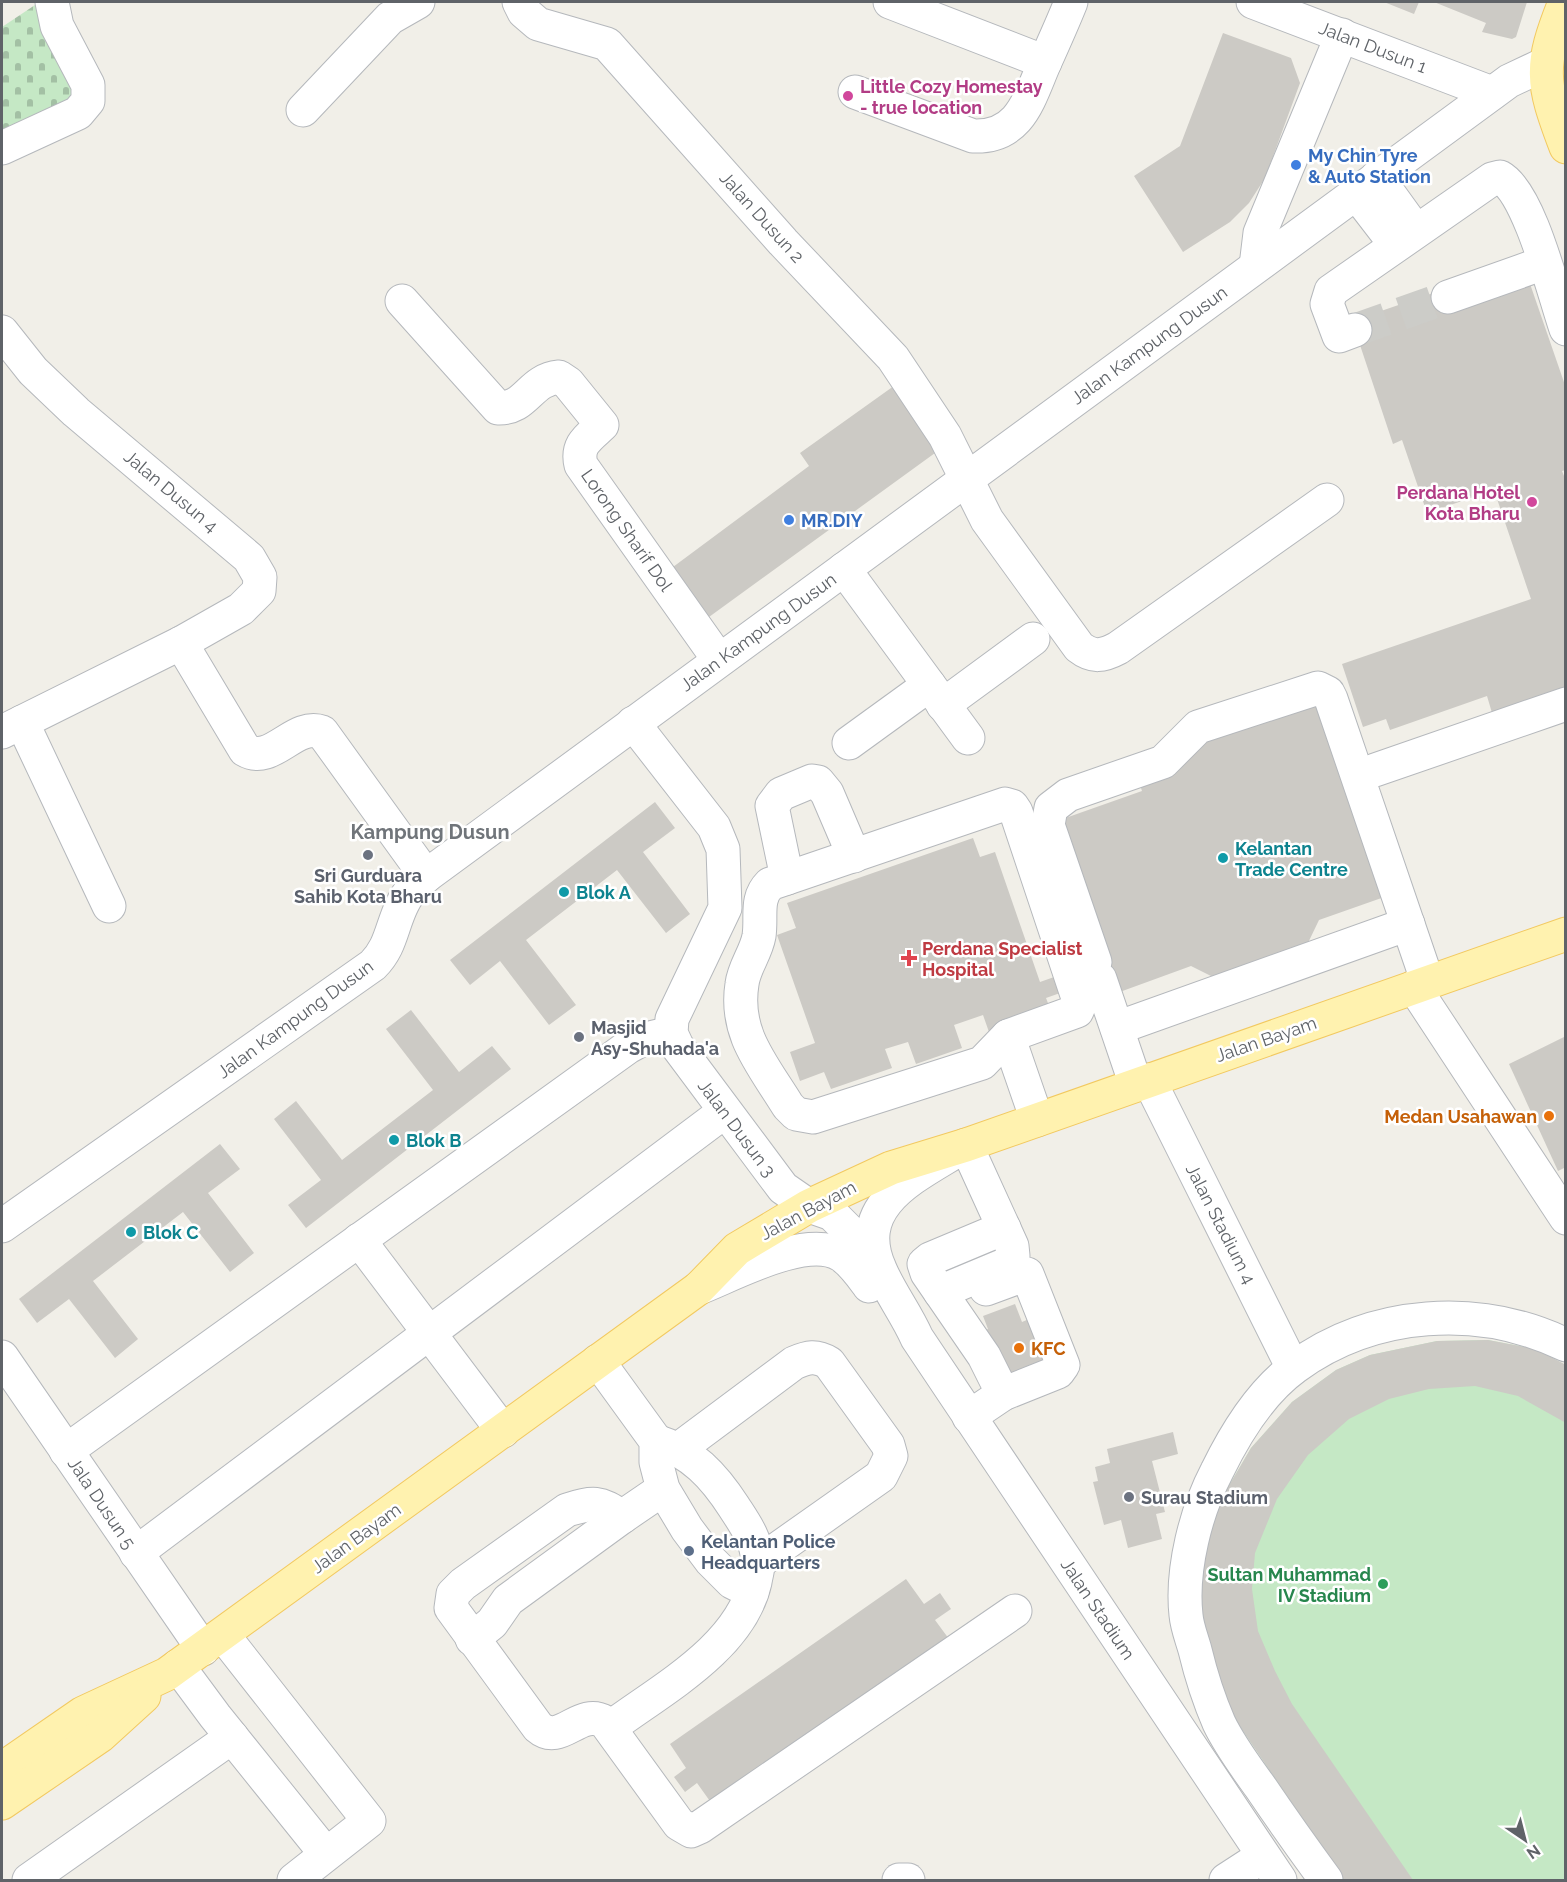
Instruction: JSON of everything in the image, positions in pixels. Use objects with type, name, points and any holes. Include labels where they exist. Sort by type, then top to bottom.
[{"type":"main road","points":[[1565,2],[1551,38],[1545,64],[1550,101],[1566,147]]},
{"type":"main road","name":"Jalan Bayam","points":[[2,1769],[83,1713],[193,1656],[699,1288],[737,1249],[809,1206],[891,1168],[966,1145],[1566,934]]},
{"type":"main road","points":[[2,1803],[100,1736],[193,1656]]},
{"type":"street","points":[[2,148],[78,113],[88,101],[88,85],[57,26],[52,2]]},
{"type":"street","points":[[303,110],[390,18],[418,2]]},
{"type":"street","name":"Jalan Dusun 2","points":[[519,2],[528,16],[538,24],[600,40],[610,47],[783,242],[893,358],[945,436],[987,520],[1079,647],[1087,654],[1099,656],[1118,648],[1327,500]]},
{"type":"street","points":[[890,2],[1045,62]]},
{"type":"street","points":[[855,92],[974,136],[989,137],[1004,130],[1025,109],[1071,2]]},
{"type":"street","name":"Jalan Dusun 1","points":[[1252,2],[1492,93]]},
{"type":"street","points":[[1256,266],[1260,233],[1342,35]]},
{"type":"street","name":"Jalan Kampung Dusun","points":[[2,1226],[373,965],[384,954],[401,907],[410,890],[426,876],[1492,93],[1520,74],[1545,64]]},
{"type":"street","points":[[1355,330],[1339,336],[1327,304],[1327,297],[1337,286],[1492,179],[1500,177],[1526,211],[1566,329]]},
{"type":"street","points":[[1367,185],[1406,238]]},
{"type":"street","points":[[1448,297],[1544,263]]},
{"type":"street","name":"Lorong Sharif Dol","points":[[402,302],[498,408],[515,406],[545,378],[559,377],[568,383],[602,426],[583,442],[578,453],[581,465],[719,660]]},
{"type":"street","name":"Jalan Dusun 4","points":[[2,332],[33,371],[75,412],[249,558],[260,577],[259,591],[252,601],[181,643],[12,727]]},
{"type":"street","points":[[844,569],[968,738]]},
{"type":"street","points":[[849,743],[1033,639]]},
{"type":"street","points":[[181,643],[245,750],[251,754],[267,752],[309,730],[322,732],[426,876]]},
{"type":"street","name":"Jalan Stadium 4","points":[[1293,1368],[1142,1083],[1117,1028],[1048,825],[1051,808],[1068,795],[1163,762],[1198,727],[1312,689],[1323,690],[1332,699],[1408,924],[1421,985],[1566,1218]]},
{"type":"street","points":[[1375,770],[1566,704]]},
{"type":"street","points":[[66,1450],[628,1047],[641,1040],[671,1033],[676,1008],[721,922],[727,894],[723,849],[714,827],[633,723]]},
{"type":"street","points":[[12,727],[109,906]]},
{"type":"street","points":[[779,881],[771,806],[781,794],[812,781],[822,786],[826,793],[854,856]]},
{"type":"street","points":[[1005,804],[1012,806],[1016,812],[1080,1004],[1077,1011],[1008,1036],[982,1063],[813,1117],[805,1118],[796,1114],[788,1106],[750,1043],[740,1017],[742,984],[759,933],[760,896],[779,881],[854,856],[1005,804]]},
{"type":"street","points":[[725,870],[779,881]]},
{"type":"street","points":[[1117,1028],[1408,924]]},
{"type":"street","name":"Jalan Dusun 3","points":[[671,1033],[681,1054],[783,1188],[809,1206],[832,1214],[850,1232],[881,1272]]},
{"type":"street","points":[[1008,1036],[1037,1120]]},
{"type":"street","points":[[136,1553],[724,1112]]},
{"type":"street","points":[[966,1145],[1004,1228],[926,1261],[924,1269],[988,1362],[1003,1394]]},
{"type":"street","name":"Jalan Bayam","points":[[917,1338],[905,1311],[881,1272],[872,1245],[872,1233],[878,1212],[902,1187],[966,1145]]},
{"type":"street","points":[[359,1240],[503,1431]]},
{"type":"street","name":"Jalan Bayam","points":[[699,1288],[777,1257],[801,1250],[822,1249],[839,1254],[854,1266],[893,1318],[917,1338]]},
{"type":"street","points":[[944,1298],[1022,1275],[1028,1276],[1063,1362],[1063,1368],[1003,1394],[969,1417]]},
{"type":"street","points":[[1326,1881],[1220,1724],[1203,1681],[1186,1615],[1188,1557],[1203,1497],[1228,1449],[1261,1401],[1293,1368],[1336,1341],[1384,1324],[1430,1318],[1469,1318],[1507,1324],[1566,1346]]},
{"type":"street","name":"Jalan Stadium","points":[[917,1338],[1272,1868]]},
{"type":"street","name":"Jala Dusun 5","points":[[2,1357],[136,1553],[193,1656]]},
{"type":"street","points":[[807,1357],[820,1358],[829,1363],[888,1445],[891,1456],[881,1476],[756,1577],[732,1582],[711,1561],[687,1529],[663,1488],[656,1462],[668,1444],[794,1363],[807,1357]]},
{"type":"street","points":[[598,1361],[668,1444],[701,1466],[730,1501],[754,1538],[756,1577],[743,1616],[726,1638],[693,1667],[610,1727]]},
{"type":"street","points":[[472,1639],[492,1623],[508,1600],[663,1488]]},
{"type":"street","points":[[622,1517],[602,1503],[587,1504],[567,1510],[463,1584],[453,1594],[451,1608],[543,1731],[556,1734],[575,1723],[592,1717],[599,1719],[610,1727],[679,1824],[691,1831],[1015,1611]]},
{"type":"street","points":[[193,1656],[232,1737],[326,1854]]},
{"type":"street","points":[[193,1656],[369,1821],[294,1881]]},
{"type":"street","points":[[29,1881],[232,1737]]},
{"type":"street","points":[[1226,1881],[1272,1868],[1302,1846]]},
{"type":"street","points":[[899,1881],[908,1881]]},
{"type":"green space","points":[[35,5],[81,91],[68,108],[2,140],[2,27]]},
{"type":"green space","name":"Sultan Muhammad IV Stadium","points":[[1488,1340],[1536,1349],[1565,1365],[1565,1880],[1344,1880],[1237,1722],[1220,1501],[1251,1448],[1292,1402],[1336,1370],[1370,1355],[1437,1341]]},
{"type":"building","points":[[1384,2],[1419,2],[1414,14]]},
{"type":"building","points":[[1434,2],[1527,2],[1516,37],[1512,39],[1482,32],[1486,23]]},
{"type":"building","points":[[1223,33],[1291,58],[1300,83],[1265,178],[1249,203],[1230,222],[1183,252],[1134,176],[1180,146]]},
{"type":"building","name":"Perdana Hotel Kota Bharu","points":[[1528,278],[1566,388],[1566,470],[1562,471],[1566,481],[1566,699],[1495,723],[1487,696],[1390,730],[1386,719],[1363,727],[1342,664],[1531,599],[1494,490],[1427,513],[1402,440],[1393,444],[1352,321],[1445,289]]},
{"type":"building","points":[[898,383],[937,439],[935,453],[709,617],[673,567],[809,466],[800,453]]},
{"type":"building","points":[[1322,699],[1390,895],[1319,920],[1307,945],[1215,978],[1191,966],[1117,993],[1111,975],[1046,998],[1051,1011],[989,1032],[983,1015],[954,1025],[962,1048],[916,1064],[908,1042],[885,1049],[892,1068],[831,1089],[824,1072],[800,1081],[790,1052],[815,1043],[777,935],[796,928],[787,903],[973,838],[980,857],[995,852],[1040,982],[1105,959],[1057,821],[1142,791],[1139,782],[1197,743]]},
{"type":"building","name":"Blok A","points":[[655,802],[675,828],[643,852],[690,914],[666,933],[617,870],[526,940],[576,1005],[549,1025],[500,961],[470,985],[450,960]]},
{"type":"building","name":"Blok B","points":[[411,1010],[459,1072],[492,1046],[511,1069],[306,1228],[288,1205],[321,1180],[274,1119],[296,1101],[342,1160],[433,1090],[386,1029]]},
{"type":"building","name":"Medan Usahawan","points":[[1566,1036],[1566,1167],[1558,1171],[1509,1064]]},
{"type":"building","name":"Blok C","points":[[220,1144],[240,1169],[208,1193],[254,1253],[230,1272],[183,1212],[93,1281],[138,1339],[115,1358],[69,1299],[37,1323],[19,1299]]},
{"type":"building","name":"KFC","points":[[1015,1304],[1022,1322],[1036,1316],[1055,1365],[1004,1385],[982,1332],[988,1329],[983,1316]]},
{"type":"building","points":[[1488,1340],[1536,1349],[1566,1365],[1566,1423],[1518,1396],[1475,1386],[1429,1389],[1389,1399],[1349,1419],[1308,1455],[1277,1499],[1255,1553],[1252,1589],[1258,1631],[1275,1671],[1292,1704],[1413,1880],[1344,1880],[1237,1722],[1208,1666],[1197,1612],[1203,1557],[1220,1501],[1251,1448],[1292,1402],[1336,1370],[1370,1355],[1437,1341]]},
{"type":"building","name":"Surau Stadium","points":[[1173,1432],[1178,1454],[1152,1461],[1165,1512],[1156,1514],[1162,1539],[1128,1548],[1121,1520],[1104,1525],[1093,1482],[1098,1481],[1095,1467],[1110,1463],[1107,1449]]},
{"type":"building","points":[[906,1579],[924,1604],[940,1593],[951,1609],[935,1620],[949,1639],[712,1804],[697,1783],[685,1792],[674,1777],[686,1768],[670,1744]]},
{"type":"tunnel","points":[[1355,330],[1448,297]]},
{"type":"place","name":"Little Cozy Homestay - true location","points":[[848,96]]},
{"type":"place","name":"My Chin Tyre & Auto Station","points":[[1296,165]]},
{"type":"place","name":"Perdana Hotel Kota Bharu","points":[[1532,502]]},
{"type":"place","name":"MR.DIY","points":[[789,520]]},
{"type":"place","name":"Sri Gurduara Sahib Kota Bharu","points":[[368,855]]},
{"type":"place","name":"Kelantan Trade Centre","points":[[1223,858]]},
{"type":"place","name":"Blok A","points":[[564,892]]},
{"type":"place","name":"Perdana Specialist Hospital","points":[[909,958]]},
{"type":"place","name":"Masjid Asy-Shuhada'a","points":[[579,1037]]},
{"type":"place","name":"Medan Usahawan","points":[[1549,1116]]},
{"type":"place","name":"Blok B","points":[[394,1140]]},
{"type":"place","name":"Blok C","points":[[131,1232]]},
{"type":"place","name":"KFC","points":[[1019,1348]]},
{"type":"place","name":"Surau Stadium","points":[[1129,1497]]},
{"type":"place","name":"Kelantan Police Headquarters","points":[[689,1551]]},
{"type":"place","name":"Sultan Muhammad IV Stadium","points":[[1383,1584]]},
{"type":"district","name":"Kampung Dusun","points":[[430,832]]}]
